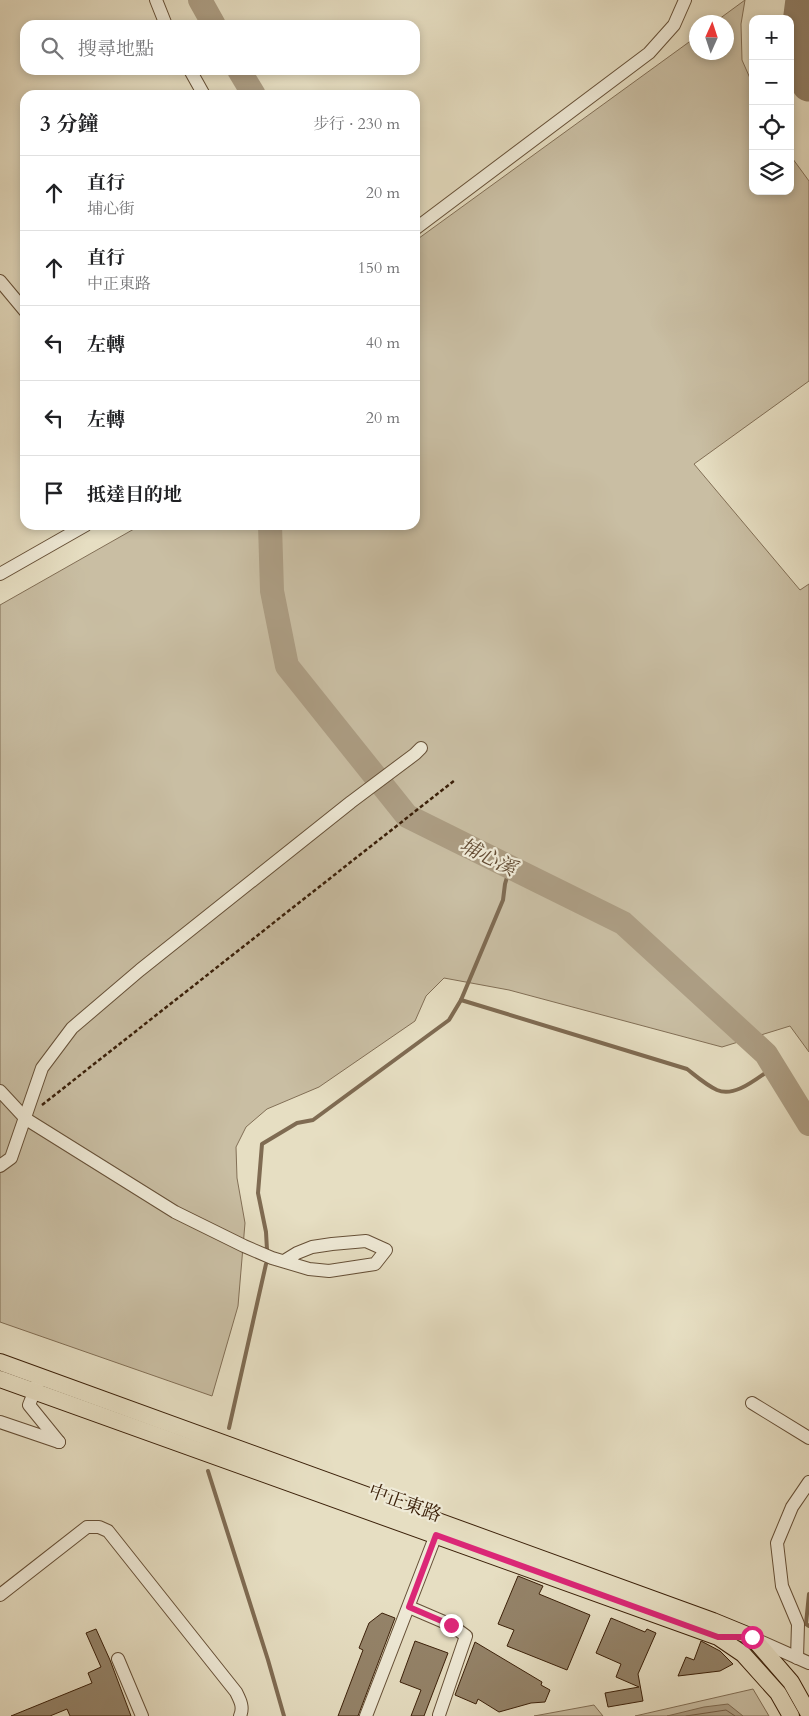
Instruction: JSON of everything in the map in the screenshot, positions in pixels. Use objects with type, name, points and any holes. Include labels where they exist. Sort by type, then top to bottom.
[{"type":"main road","name":"中正東路","points":[[0,1362],[38,1384],[438,1529],[718,1637],[743,1654],[778,1693],[791,1716]]},
{"type":"main road","name":"中正東路","points":[[0,1379],[38,1384]]},
{"type":"main road","name":"中正東路","points":[[438,1529],[713,1621],[752,1637]]},
{"type":"main road","points":[[752,1637],[791,1682],[809,1714]]},
{"type":"street","points":[[156,0],[164,20]]},
{"type":"street","points":[[420,225],[649,53],[674,26],[685,0]]},
{"type":"street","points":[[193,75],[201,90]]},
{"type":"street","points":[[0,281],[20,305]]},
{"type":"street","points":[[0,574],[77,530]]},
{"type":"street","points":[[0,1166],[11,1158],[42,1068],[72,1028],[140,970],[418,751]]},
{"type":"street","points":[[0,1091],[26,1119],[175,1212],[244,1246],[284,1261],[309,1269],[329,1271],[376,1264],[386,1250],[366,1241],[332,1244],[312,1247],[284,1261]]},
{"type":"street","points":[[0,1422],[59,1442],[29,1405],[38,1384]]},
{"type":"street","points":[[752,1404],[809,1438]]},
{"type":"street","points":[[803,1661],[798,1624],[782,1586],[777,1543],[792,1507],[809,1482]]},
{"type":"street","points":[[0,1595],[87,1527],[99,1527],[108,1531],[236,1692],[241,1702],[242,1712],[240,1716]]},
{"type":"street","points":[[366,1716],[438,1529]]},
{"type":"street","points":[[409,1607],[451,1625],[466,1636],[439,1715]]},
{"type":"street","points":[[718,1637],[752,1637],[803,1661]]},
{"type":"street","points":[[118,1659],[142,1716]]},
{"type":"path","points":[[26,1119],[90,1066],[455,780]]},
{"type":"shaded area","points":[[745,0],[741,24],[742,60],[749,76],[749,195],[794,195],[794,160],[809,181],[809,381],[694,464],[800,590],[809,584],[809,1052],[790,1026],[722,1047],[509,990],[444,978],[426,996],[415,1021],[319,1087],[267,1109],[246,1127],[236,1147],[237,1178],[245,1223],[238,1306],[212,1396],[0,1322],[0,605],[132,530],[420,530],[420,237],[689,42],[689,60],[734,60],[734,15],[725,15]]},
{"type":"shaded area","points":[[753,1689],[769,1716],[635,1716]]},
{"type":"shaded area","points":[[594,1705],[603,1716],[534,1716]]},
{"type":"water","points":[[728,1704],[743,1716],[667,1716],[704,1707]]},
{"type":"building","points":[[518,1576],[543,1586],[539,1594],[590,1615],[567,1670],[507,1646],[514,1630],[498,1624]]},
{"type":"building","points":[[382,1613],[395,1618],[358,1716],[338,1716],[363,1650],[359,1648],[369,1623]]},
{"type":"building","points":[[611,1618],[645,1632],[647,1629],[656,1633],[638,1674],[643,1701],[608,1707],[605,1693],[639,1687],[616,1677],[621,1664],[596,1653]]},
{"type":"building","points":[[96,1629],[131,1716],[70,1716],[67,1709],[50,1716],[11,1716],[92,1683],[88,1673],[101,1667],[86,1633]]},
{"type":"building","points":[[415,1641],[448,1653],[424,1716],[411,1716],[421,1690],[400,1682]]},
{"type":"building","points":[[701,1641],[720,1651],[733,1664],[720,1671],[678,1676],[686,1657],[694,1660]]},
{"type":"building","points":[[475,1642],[542,1682],[541,1685],[550,1690],[545,1702],[531,1703],[499,1712],[478,1699],[476,1704],[455,1695]]},
{"type":"waterway","name":"埔心溪","points":[[200,0],[211,20]]},
{"type":"waterway","name":"埔心溪","points":[[242,75],[251,90]]},
{"type":"waterway","name":"埔心溪","points":[[270,530],[272,591],[287,666],[407,816],[623,923],[766,1054],[809,1124]]},
{"type":"waterway","points":[[267,1250],[266,1232],[258,1193],[262,1144],[297,1123],[313,1120],[449,1020],[461,1000],[503,900],[510,867]]},
{"type":"waterway","points":[[461,1000],[687,1069],[709,1086],[724,1092],[739,1089],[774,1067]]},
{"type":"waterway","points":[[229,1428],[266,1264]]},
{"type":"waterway","points":[[208,1471],[284,1716]]},
{"type":"waterway","points":[[809,1594],[806,1624],[809,1626]]},
{"type":"taxiway","points":[[803,0],[799,32],[799,54],[804,74],[809,84]]},
{"type":"route","points":[[451,1625],[409,1607],[436,1535],[718,1637],[752,1637]]}]
